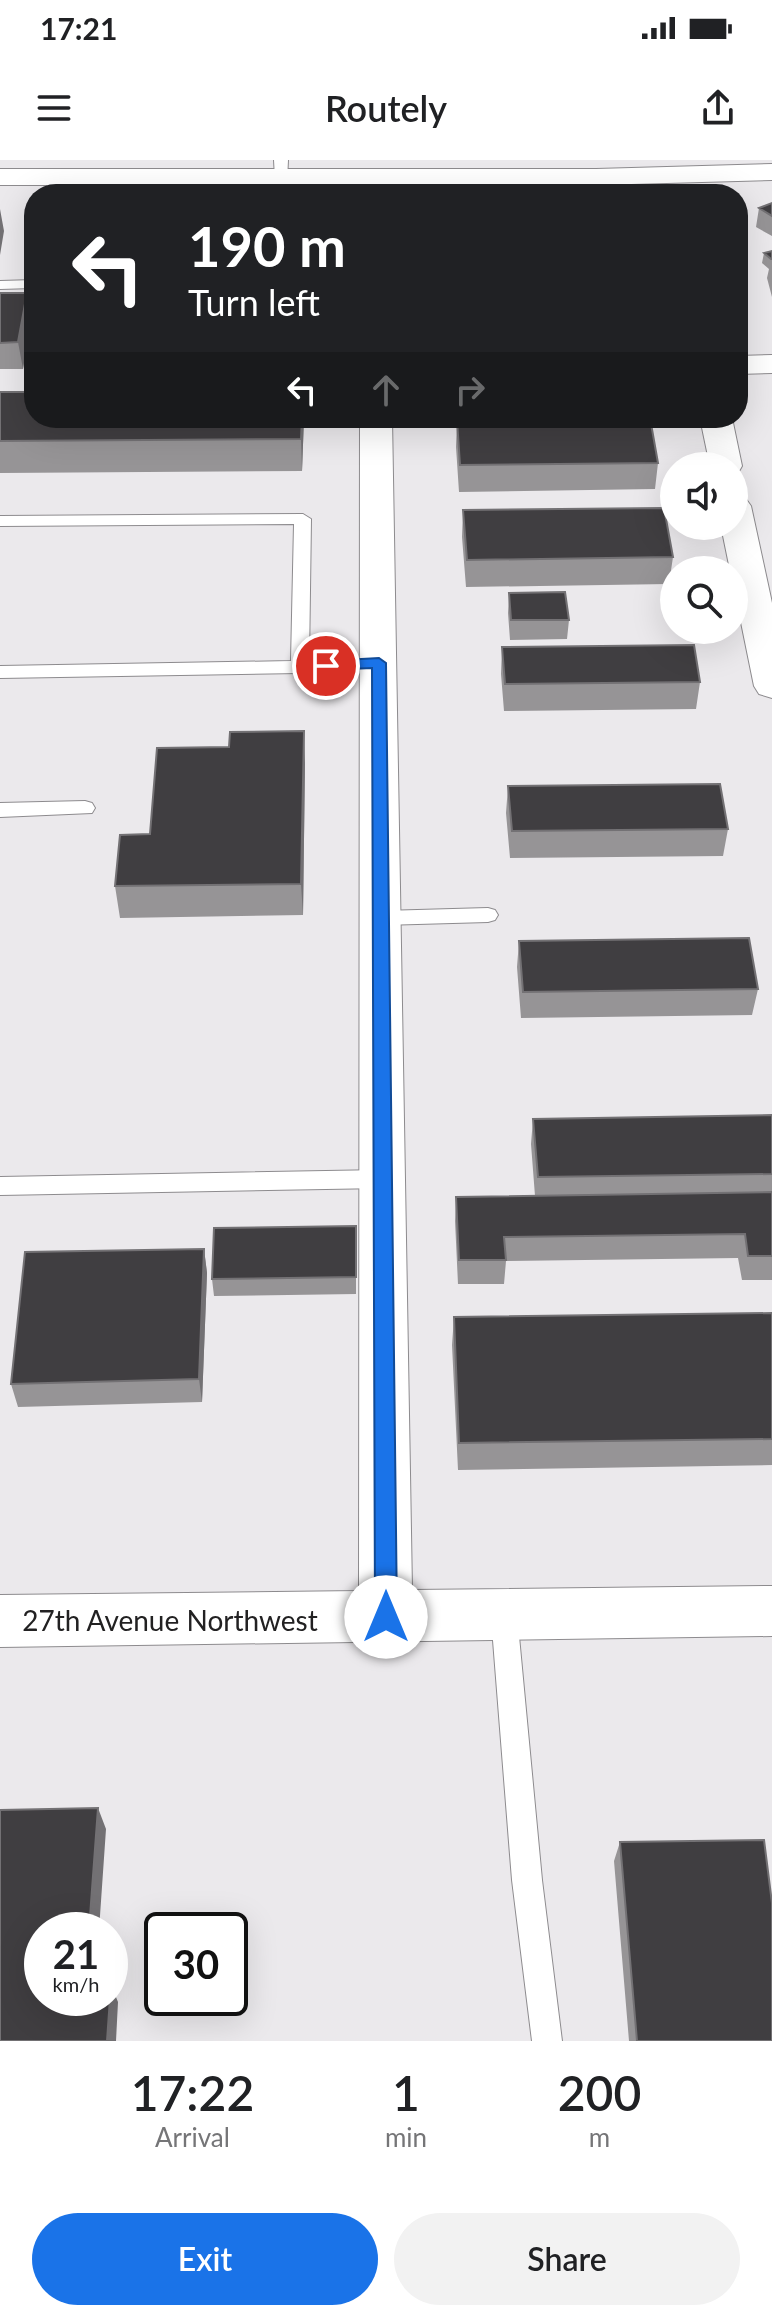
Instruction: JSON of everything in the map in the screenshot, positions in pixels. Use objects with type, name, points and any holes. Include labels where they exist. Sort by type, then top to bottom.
[{"type":"street","points":[[82,184],[282,169],[358,184]]},
{"type":"street","points":[[674,184],[772,172]]},
{"type":"street","points":[[0,177],[43,184]]},
{"type":"street","points":[[748,365],[772,364]]},
{"type":"street","points":[[376,428],[386,1617]]},
{"type":"street","points":[[718,428],[723,452]]},
{"type":"street","points":[[741,540],[772,686]]},
{"type":"street","name":"27th Avenue Northwest","points":[[0,1621],[772,1611]]},
{"type":"lane","points":[[1,285],[24,284]]},
{"type":"lane","points":[[0,521],[303,519],[300,667]]},
{"type":"lane","points":[[0,672],[379,663]]},
{"type":"lane","points":[[0,810],[85,808]]},
{"type":"lane","points":[[382,918],[488,915]]},
{"type":"lane","points":[[0,1186],[383,1179]]},
{"type":"lane","points":[[504,1615],[527,1880],[547,2041]]},
{"type":"building","points":[[772,203],[772,216],[759,208]]},
{"type":"building","points":[[0,293],[24,293],[18,342],[0,343]]},
{"type":"building","points":[[0,392],[24,392],[24,428],[302,428],[301,439],[0,441]]},
{"type":"building","points":[[458,428],[652,428],[658,463],[460,465]]},
{"type":"building","points":[[660,508],[660,540],[670,540],[673,556],[467,560],[463,510]]},
{"type":"building","points":[[565,592],[569,620],[511,620],[509,593]]},
{"type":"building","points":[[694,645],[700,682],[505,684],[502,647]]},
{"type":"building","points":[[304,731],[301,884],[115,886],[120,835],[150,834],[157,748],[229,747],[230,732]]},
{"type":"building","points":[[720,784],[728,829],[512,831],[508,786]]},
{"type":"building","points":[[749,938],[758,989],[523,992],[519,941]]},
{"type":"building","points":[[772,1115],[772,1174],[538,1177],[533,1119]]},
{"type":"building","points":[[772,1192],[772,1256],[748,1256],[745,1234],[504,1237],[506,1260],[459,1260],[456,1197]]},
{"type":"building","points":[[356,1226],[356,1277],[212,1279],[214,1228]]},
{"type":"building","points":[[204,1249],[199,1379],[11,1384],[25,1252]]},
{"type":"building","points":[[772,1313],[772,1439],[459,1443],[454,1317]]},
{"type":"building","points":[[98,1808],[90,1912],[24,1912],[24,2016],[109,2016],[107,2041],[0,2041],[0,1810]]},
{"type":"building","points":[[764,1840],[772,1903],[772,2041],[637,2041],[620,1842]]},
{"type":"route","points":[[326,666],[379,663],[386,1617]]}]
